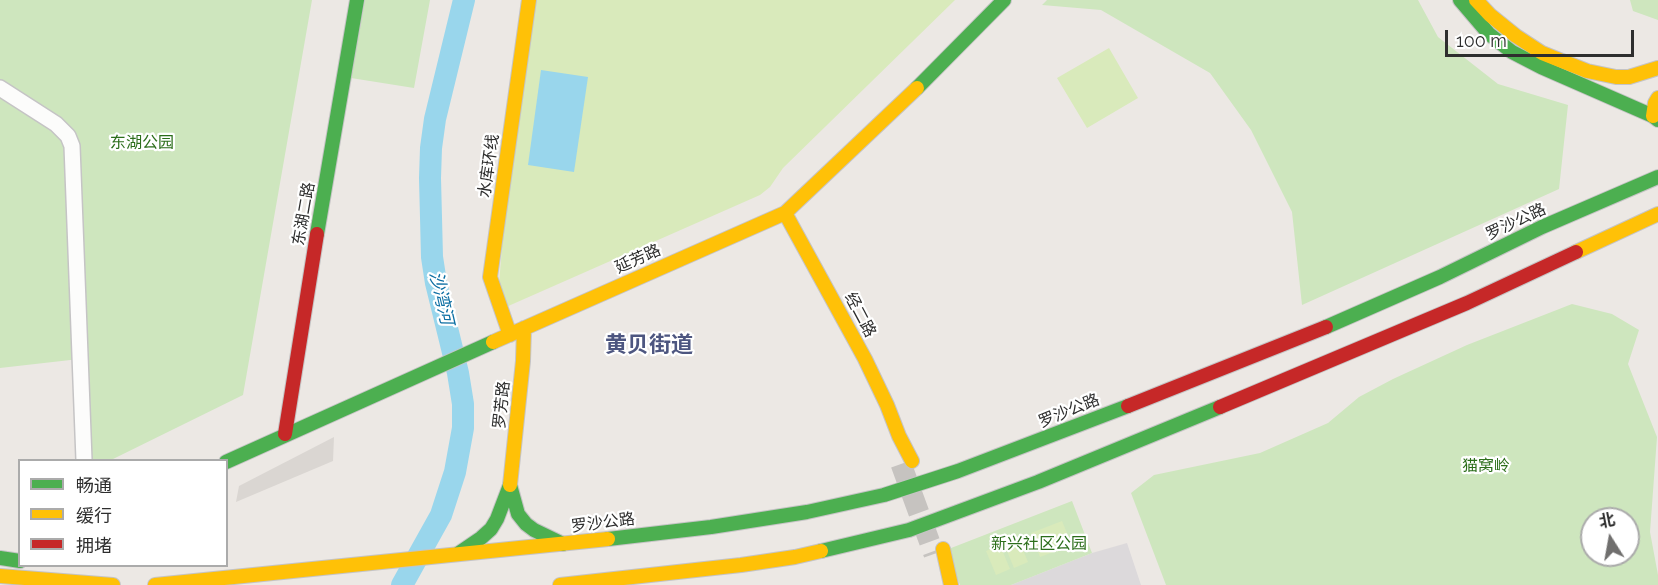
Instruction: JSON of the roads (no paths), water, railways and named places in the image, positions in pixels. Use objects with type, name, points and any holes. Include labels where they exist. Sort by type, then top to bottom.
[{"type":"main road","name":"东湖二路","points":[[285,434],[357,0]]},
{"type":"main road","name":"水库环线","points":[[510,335],[490,277],[529,0]]},
{"type":"main road","name":"延芳路","points":[[228,461],[785,213],[906,100],[1005,0]]},
{"type":"main road","points":[[1460,0],[1489,34],[1512,52],[1562,77],[1655,118],[1655,103],[1658,98]]},
{"type":"main road","points":[[1476,0],[1515,36],[1542,53],[1570,65],[1616,77],[1629,77],[1658,68]]},
{"type":"main road","name":"罗沙公路","points":[[155,585],[711,527],[807,512],[884,495],[958,471],[1310,333],[1440,277],[1542,227],[1658,177]]},
{"type":"main road","name":"经二路","points":[[785,213],[865,359],[887,405],[906,463]]},
{"type":"main road","points":[[560,585],[795,557],[909,530],[1038,483],[1308,371],[1467,303],[1658,214]]},
{"type":"main road","name":"罗芳路","points":[[510,485],[523,361],[524,328]]},
{"type":"main road","points":[[510,485],[518,514],[526,524],[563,544]]},
{"type":"main road","points":[[458,554],[491,529],[510,485]]},
{"type":"main road","points":[[938,552],[950,585]]},
{"type":"main road","points":[[0,558],[18,561]]},
{"type":"main road","points":[[0,576],[113,585]]},
{"type":"street","points":[[0,88],[56,124],[68,136],[72,146],[84,459]]},
{"type":"water","points":[[541,70],[588,77],[574,172],[528,165]]},
{"type":"waterway","name":"沙湾河","points":[[402,585],[441,515],[455,472],[463,428],[463,404],[458,373],[432,257],[430,178],[435,119],[464,0]]},
{"type":"tunnel","points":[[901,464],[934,554]]},
{"type":"district","name":"黄贝街道","points":[[649,345]]},
{"type":"park label","name":"东湖公园","points":[[142,143]]},
{"type":"park label","name":"猫窝岭","points":[[1486,466]]},
{"type":"park label","name":"新兴社区公园","points":[[1039,544]]}]
